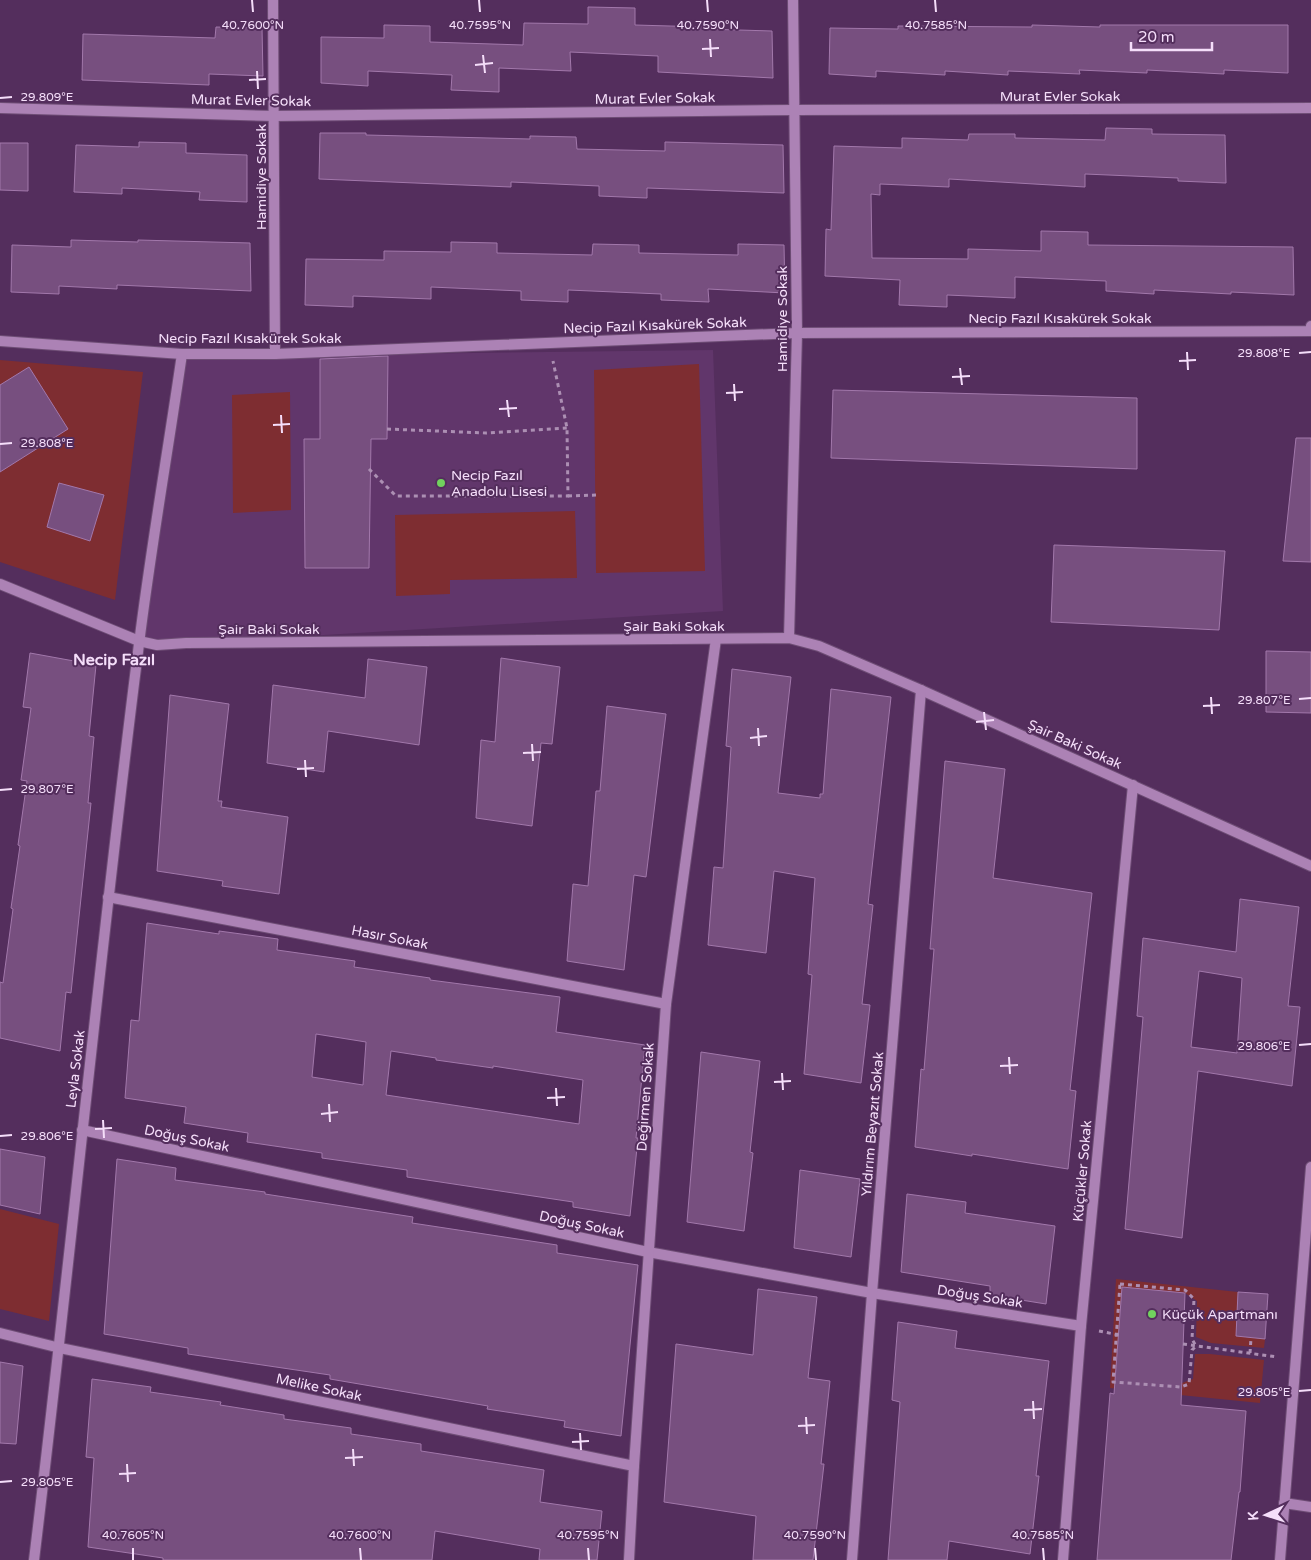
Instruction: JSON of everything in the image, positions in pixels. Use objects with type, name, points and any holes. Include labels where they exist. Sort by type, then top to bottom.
[{"type":"street","name":"Hamidiye Sokak","points":[[273,0],[275,354]]},
{"type":"street","name":"Hamidiye Sokak","points":[[790,638],[797,334],[793,0]]},
{"type":"street","name":"Murat Evler Sokak","points":[[0,108],[274,116],[794,110],[1311,108]]},
{"type":"street","points":[[1311,326],[1311,331]]},
{"type":"street","name":"Necip Fazıl Kısakürek Sokak","points":[[0,341],[182,354],[275,354],[797,334],[1311,331]]},
{"type":"street","name":"Leyla Sokak","points":[[34,1560],[60,1348],[108,897],[139,641],[182,354]]},
{"type":"street","name":"Şair Baki Sokak","points":[[0,584],[139,641],[157,645],[186,643],[790,638],[819,646],[921,690],[1311,866]]},
{"type":"street","name":"Değirmen Sokak","points":[[629,1560],[666,1004],[716,639]]},
{"type":"street","name":"Yıldırım Beyazıt Sokak","points":[[852,1560],[921,690]]},
{"type":"street","name":"Küçükler Sokak","points":[[1063,1560],[1081,1326],[1133,785]]},
{"type":"street","name":"Hasır Sokak","points":[[108,897],[666,1004]]},
{"type":"street","name":"Doğuş Sokak","points":[[82,1130],[648,1252],[872,1294],[1081,1326]]},
{"type":"street","points":[[1280,1560],[1311,1167]]},
{"type":"street","name":"Melike Sokak","points":[[0,1332],[60,1348],[634,1466]]},
{"type":"street","points":[[1284,1503],[1311,1508]]},
{"type":"path","points":[[553,343],[551,352],[567,428],[568,496]]},
{"type":"path","points":[[387,429],[486,433],[567,428]]},
{"type":"path","points":[[369,469],[396,496],[596,495]]},
{"type":"path","points":[[1120,1284],[1185,1290],[1194,1299],[1192,1339],[1196,1346],[1192,1350],[1189,1384],[1181,1387],[1113,1382],[1120,1284]]},
{"type":"path","points":[[1250,1353],[1251,1338]]},
{"type":"path","points":[[1183,1344],[1296,1359]]},
{"type":"shaded area","name":"Necip Fazıl Anadolu Lisesi","points":[[713,350],[723,611],[157,645],[139,641],[182,354],[320,355]]},
{"type":"shaded area","points":[[0,360],[143,372],[115,600],[0,562]]},
{"type":"shaded area","points":[[699,364],[705,571],[596,573],[594,370]]},
{"type":"shaded area","points":[[290,392],[291,510],[233,513],[232,395]]},
{"type":"shaded area","points":[[575,511],[577,578],[450,580],[450,594],[396,596],[395,515]]},
{"type":"shaded area","points":[[0,1209],[59,1224],[49,1321],[0,1309]]},
{"type":"shaded area","points":[[1116,1279],[1238,1292],[1236,1336],[1265,1339],[1264,1348],[1211,1343],[1196,1337],[1197,1301],[1185,1293],[1122,1287],[1119,1335],[1182,1383],[1193,1379],[1195,1354],[1264,1360],[1260,1403],[1110,1388]]},
{"type":"building","points":[[588,7],[635,8],[635,25],[772,31],[773,78],[658,72],[658,56],[570,52],[571,71],[499,68],[499,92],[451,90],[452,75],[368,71],[368,86],[321,83],[321,37],[384,38],[384,25],[430,26],[430,42],[523,45],[524,23],[588,24]]},
{"type":"building","points":[[1032,25],[1100,27],[1100,25],[1288,25],[1288,73],[1224,70],[1224,74],[1147,70],[1147,73],[1079,70],[1080,74],[1008,71],[1008,75],[945,71],[945,75],[876,71],[876,77],[829,74],[830,28],[898,29],[898,26],[1032,27]]},
{"type":"building","points":[[216,27],[262,28],[263,76],[209,74],[209,85],[82,80],[83,34],[215,38]]},
{"type":"building","points":[[1106,128],[1152,129],[1152,134],[1225,135],[1226,183],[1178,181],[1178,178],[1085,174],[1085,187],[949,179],[949,187],[880,184],[880,195],[871,194],[872,258],[968,259],[968,249],[1041,251],[1041,231],[1088,232],[1088,245],[1293,247],[1294,295],[1154,290],[1154,294],[1106,291],[1106,281],[1015,277],[1015,298],[947,295],[947,307],[899,305],[900,280],[825,276],[826,229],[831,230],[834,146],[902,148],[902,138],[968,140],[969,134],[1015,134],[1015,138],[1105,140]]},
{"type":"building","points":[[320,133],[530,139],[530,136],[576,137],[577,149],[665,151],[665,142],[783,145],[784,193],[647,188],[647,198],[599,196],[599,186],[511,182],[511,187],[319,179]]},
{"type":"building","points":[[139,142],[186,143],[186,153],[247,155],[247,202],[199,200],[200,192],[122,188],[122,194],[74,192],[76,145],[139,147]]},
{"type":"building","points":[[0,143],[28,143],[28,191],[0,190]]},
{"type":"building","points":[[71,240],[250,243],[251,291],[117,285],[117,289],[59,286],[59,294],[11,292],[12,245],[71,247]]},
{"type":"building","points":[[451,242],[497,243],[497,253],[592,255],[593,244],[639,245],[639,253],[738,255],[738,244],[784,245],[785,293],[708,289],[709,302],[661,300],[661,294],[568,290],[568,302],[521,300],[521,291],[431,287],[431,299],[353,296],[353,307],[305,305],[306,259],[384,260],[384,251],[451,252]]},
{"type":"building","points":[[388,356],[387,439],[371,439],[369,568],[305,568],[304,439],[320,439],[320,359]]},
{"type":"building","points":[[29,367],[68,429],[0,472],[0,385]]},
{"type":"building","points":[[833,390],[1137,398],[1137,469],[831,458]]},
{"type":"building","points":[[1296,438],[1311,438],[1311,562],[1283,561]]},
{"type":"building","points":[[59,483],[104,495],[90,541],[47,527]]},
{"type":"building","points":[[1054,545],[1225,551],[1219,630],[1051,622]]},
{"type":"building","points":[[1266,651],[1311,652],[1311,713],[1266,712]]},
{"type":"building","points":[[30,653],[96,665],[89,736],[94,737],[88,803],[91,803],[71,993],[66,992],[60,1051],[0,1038],[0,982],[3,983],[13,909],[11,908],[27,781],[21,780],[31,708],[23,707]]},
{"type":"building","points":[[501,658],[560,667],[552,744],[541,743],[532,826],[476,818],[481,740],[495,742]]},
{"type":"building","points":[[368,659],[427,667],[419,745],[328,731],[324,772],[267,763],[273,685],[365,698]]},
{"type":"building","points":[[732,669],[791,677],[778,793],[820,798],[820,794],[823,794],[831,689],[891,697],[868,904],[873,905],[862,1004],[870,1005],[861,1083],[804,1074],[812,975],[808,974],[815,878],[774,871],[766,953],[708,945],[714,867],[723,868],[731,747],[726,746]]},
{"type":"building","points":[[170,695],[229,704],[218,801],[222,801],[221,807],[288,817],[279,894],[222,886],[223,881],[157,871]]},
{"type":"building","points":[[607,706],[666,714],[646,877],[634,875],[624,970],[567,961],[573,884],[588,886],[596,791],[600,791]]},
{"type":"building","points":[[945,761],[1005,769],[993,878],[1092,893],[1070,1090],[1076,1091],[1068,1169],[915,1147],[921,1069],[924,1070],[934,949],[930,949]]},
{"type":"building","points":[[1240,899],[1299,907],[1288,1006],[1300,1007],[1292,1086],[1198,1071],[1182,1238],[1125,1229],[1143,1017],[1137,1016],[1143,938],[1236,952]],"holes":[[[1199,971],[1242,978],[1237,1053],[1191,1047]]]},
{"type":"building","points":[[147,923],[219,934],[219,931],[278,939],[277,950],[355,961],[354,967],[430,978],[430,980],[560,997],[556,1032],[645,1045],[630,1216],[573,1207],[573,1202],[407,1177],[407,1170],[322,1158],[322,1153],[247,1142],[248,1133],[184,1123],[186,1107],[125,1098],[131,1020],[139,1021]],"holes":[[[316,1034],[366,1042],[363,1085],[312,1077]],[[391,1051],[436,1058],[436,1060],[493,1068],[493,1066],[583,1080],[579,1124],[386,1095]]]},
{"type":"building","points":[[701,1052],[760,1061],[750,1152],[753,1153],[744,1231],[687,1222]]},
{"type":"building","points":[[0,1149],[45,1157],[40,1214],[0,1205]]},
{"type":"building","points":[[117,1159],[176,1168],[175,1180],[265,1192],[265,1194],[413,1217],[412,1223],[557,1245],[557,1253],[638,1265],[621,1436],[564,1427],[565,1421],[487,1409],[488,1406],[330,1379],[330,1375],[188,1354],[188,1348],[104,1334]]},
{"type":"building","points":[[800,1170],[860,1179],[851,1257],[794,1248]]},
{"type":"building","points":[[907,1194],[966,1202],[965,1213],[1055,1226],[1046,1304],[990,1295],[990,1286],[901,1272]]},
{"type":"building","points":[[1122,1287],[1185,1293],[1181,1405],[1246,1411],[1240,1492],[1231,1560],[1097,1560],[1110,1393],[1114,1394]]},
{"type":"building","points":[[758,1289],[817,1297],[808,1378],[830,1381],[821,1464],[824,1464],[813,1560],[753,1560],[756,1516],[664,1502],[676,1344],[753,1355]]},
{"type":"building","points":[[1238,1292],[1268,1294],[1265,1339],[1236,1336]]},
{"type":"building","points":[[898,1322],[957,1331],[955,1348],[1049,1361],[1036,1476],[1039,1476],[1030,1554],[949,1541],[947,1560],[888,1560],[900,1402],[892,1400]]},
{"type":"building","points":[[0,1362],[23,1366],[16,1444],[0,1443]]},
{"type":"building","points":[[92,1379],[151,1387],[150,1392],[221,1402],[220,1405],[284,1415],[284,1419],[351,1428],[351,1434],[421,1444],[421,1451],[544,1470],[540,1502],[602,1511],[597,1560],[539,1560],[540,1549],[435,1531],[432,1560],[163,1560],[163,1558],[88,1547],[94,1458],[86,1457]]},
{"type":"place","name":"Necip Fazıl Anadolu Lisesi","points":[[441,483]]},
{"type":"place","name":"Küçük Apartmanı","points":[[1152,1314]]},
{"type":"district","name":"Necip Fazıl","points":[[114,659]]}]
